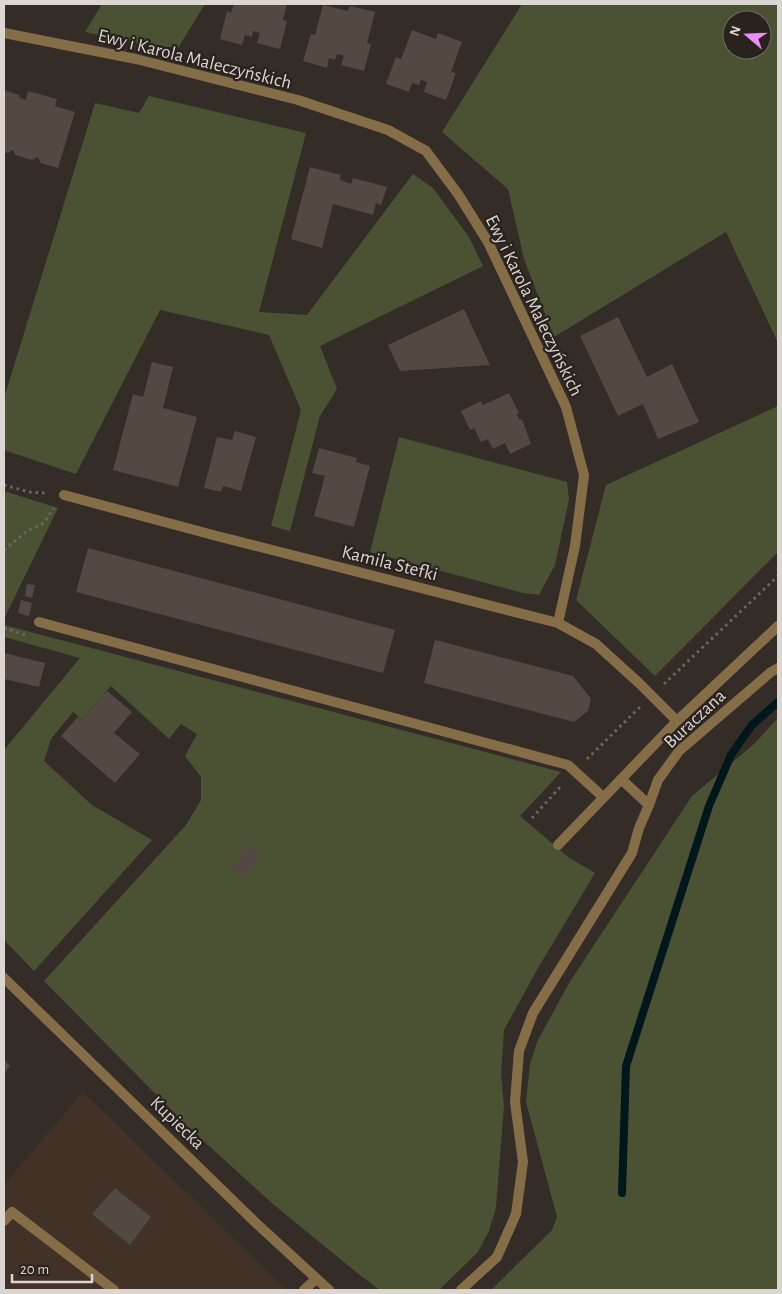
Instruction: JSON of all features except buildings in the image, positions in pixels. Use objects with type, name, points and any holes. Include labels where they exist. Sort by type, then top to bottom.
[{"type":"street","name":"Ewy i Karola Maleczyńskich","points":[[4,32],[136,59],[298,100],[388,130],[426,151],[458,194],[488,242],[566,407],[584,475],[575,546],[558,623]]},
{"type":"street","name":"Kamila Stefki","points":[[64,495],[223,538],[558,623],[596,644],[677,721]]},
{"type":"street","points":[[39,622],[568,765],[603,797]]},
{"type":"street","points":[[558,845],[677,721],[778,626]]},
{"type":"street","name":"Buraczana","points":[[461,1290],[497,1257],[516,1214],[523,1162],[515,1102],[518,1051],[533,1013],[632,853],[639,828],[658,780],[680,751],[778,668]]},
{"type":"street","points":[[621,779],[649,805]]},
{"type":"street","name":"Kupiecka","points":[[4,978],[257,1224],[329,1290]]},
{"type":"street","points":[[4,1221],[12,1212],[114,1290]]},
{"type":"street","points":[[304,1290],[316,1279]]},
{"type":"path","points":[[4,485],[28,492],[64,495]]},
{"type":"path","points":[[4,550],[27,531],[44,523],[64,495]]},
{"type":"shaded area","points":[[83,1092],[287,1290],[4,1290],[4,1185]]},
{"type":"green space","points":[[102,4],[205,4],[178,48],[148,45],[85,32]]},
{"type":"green space","points":[[522,4],[778,4],[778,343],[726,232],[554,337],[524,259],[508,189],[442,132]]},
{"type":"green space","points":[[149,96],[306,133],[259,312],[307,315],[413,174],[433,188],[469,237],[483,266],[320,346],[337,389],[320,416],[290,531],[271,526],[301,410],[269,335],[160,310],[76,474],[4,450],[4,398],[95,103],[139,113]]},
{"type":"green space","points":[[778,406],[778,552],[655,676],[576,600],[606,485]]},
{"type":"green space","points":[[399,437],[567,482],[569,500],[555,565],[539,595],[523,593],[370,552]]},
{"type":"green space","points":[[4,491],[58,508],[4,619]]},
{"type":"green space","points":[[4,625],[561,772],[520,816],[568,857],[595,873],[538,968],[504,1030],[501,1074],[504,1105],[496,1208],[489,1231],[478,1252],[439,1290],[380,1290],[361,1276],[274,1205],[186,1125],[44,981],[186,825],[201,800],[201,777],[185,756],[197,734],[181,724],[169,739],[111,686],[82,720],[73,712],[51,739],[44,761],[92,805],[152,840],[34,971],[4,940],[4,750],[80,658],[4,637]]},
{"type":"green space","points":[[778,718],[778,1290],[491,1290],[552,1230],[557,1217],[526,1102],[530,1064],[537,1042],[569,983],[692,796],[754,744]]},
{"type":"waterway","points":[[622,1193],[626,1066],[709,806],[731,755],[752,725],[778,702]]}]
